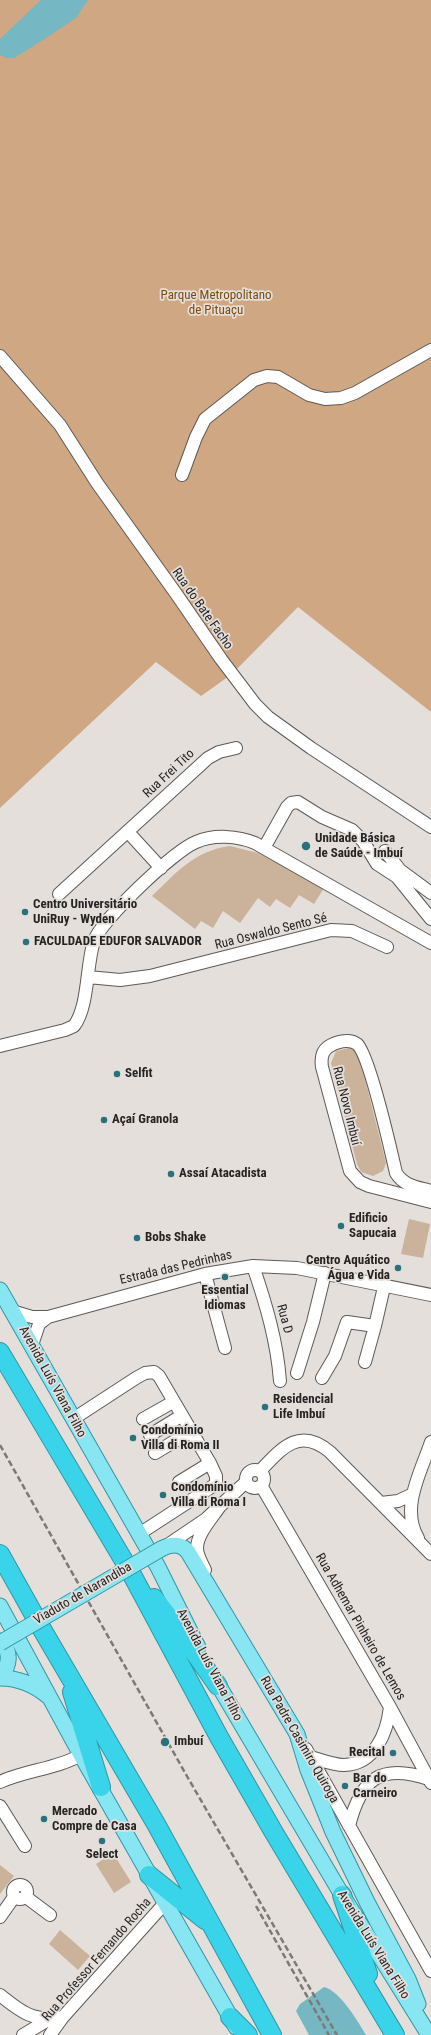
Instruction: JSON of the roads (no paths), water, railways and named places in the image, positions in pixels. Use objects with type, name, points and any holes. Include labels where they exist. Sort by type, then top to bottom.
[{"type":"highway","name":"Avenida Luís Viana Filho","points":[[0,1352],[130,1571],[219,1736],[395,2035]]},
{"type":"highway","points":[[0,1554],[156,1824],[272,2035]]},
{"type":"highway","points":[[130,1571],[175,1625],[218,1686]]},
{"type":"highway","points":[[65,1668],[101,1787]]},
{"type":"highway","points":[[150,1876],[214,1928]]},
{"type":"highway","points":[[342,1895],[382,2012]]},
{"type":"highway","points":[[230,2017],[248,2035]]},
{"type":"main road","name":"Avenida Luís Viana Filho","points":[[0,1290],[158,1567],[218,1686],[342,1895],[429,2035]]},
{"type":"main road","points":[[164,1547],[174,1545],[185,1548],[217,1599]]},
{"type":"main road","name":"Viaduto de Narandiba","points":[[0,1642],[164,1547]]},
{"type":"main road","name":"Rua Padre Casimiro Quiroga","points":[[217,1599],[297,1734]]},
{"type":"main road","points":[[0,1606],[81,1755],[101,1787],[240,2035]]},
{"type":"main road","points":[[0,1642],[7,1648],[9,1661],[7,1668],[0,1678]]},
{"type":"main road","points":[[0,1678],[9,1678],[37,1688],[51,1699]]},
{"type":"main road","points":[[297,1734],[308,1770],[333,1832],[367,1902],[408,1980],[429,2035]]},
{"type":"street","points":[[182,475],[196,437],[205,419],[254,380],[267,376],[278,377],[309,395],[325,399],[341,398],[355,393],[431,350]]},
{"type":"street","name":"Rua do Bate Facho","points":[[0,356],[60,425],[97,484],[177,595],[202,633],[255,704],[268,717],[311,748],[431,827]]},
{"type":"street","name":"Rua Frei Tito","points":[[59,894],[208,758],[219,752],[236,748]]},
{"type":"street","points":[[264,848],[287,807],[291,803],[298,802],[322,817],[352,830],[363,841],[377,864],[397,877],[431,919]]},
{"type":"street","points":[[128,832],[161,868]]},
{"type":"street","points":[[0,1046],[65,1030],[74,1026],[79,1017],[94,940],[100,929],[108,918],[161,868],[195,842],[212,838],[232,837],[264,848],[431,943]]},
{"type":"street","points":[[385,851],[400,870],[431,893]]},
{"type":"street","name":"Rua Oswaldo Sento Sé","points":[[88,977],[120,980],[150,976],[331,930],[352,931],[387,947]]},
{"type":"street","name":"Rua Novo Imbuí","points":[[431,1190],[408,1184],[400,1179],[396,1173],[369,1068],[360,1047],[352,1041],[346,1041],[328,1047],[322,1055],[322,1067],[350,1171],[357,1179],[369,1186],[431,1202]]},
{"type":"street","name":"Estrada das Pedrinhas","points":[[12,1311],[32,1317],[48,1317],[205,1274],[253,1266],[274,1266],[325,1273],[384,1287],[431,1295]]},
{"type":"street","name":"Rua D","points":[[253,1266],[266,1304],[277,1346],[280,1382]]},
{"type":"street","points":[[297,1373],[314,1322],[325,1273]]},
{"type":"street","points":[[205,1274],[225,1348]]},
{"type":"street","points":[[365,1362],[376,1326],[384,1287]]},
{"type":"street","points":[[32,1345],[39,1324],[48,1317]]},
{"type":"street","points":[[322,1378],[335,1356],[347,1322],[376,1326]]},
{"type":"street","points":[[73,1419],[94,1403],[136,1378],[150,1372],[157,1373],[190,1432],[210,1463],[216,1476],[216,1484],[139,1534]]},
{"type":"street","points":[[143,1419],[173,1402]]},
{"type":"street","points":[[150,1435],[181,1416]]},
{"type":"street","points":[[155,1454],[190,1432]]},
{"type":"street","points":[[247,1485],[255,1489],[284,1447],[300,1440],[312,1441],[330,1452],[431,1554]]},
{"type":"street","points":[[422,1544],[413,1525],[411,1516],[413,1494],[431,1442]]},
{"type":"street","points":[[179,1482],[210,1463]]},
{"type":"street","name":"Rua Padre Casimiro Quiroga","points":[[164,1547],[206,1519],[236,1492],[247,1485],[246,1476],[249,1472],[254,1470],[264,1474]]},
{"type":"street","name":"Rua Adhemar Pinheiro de Lemos","points":[[264,1474],[430,1781]]},
{"type":"street","points":[[381,1503],[398,1501],[413,1494]]},
{"type":"street","name":"Rua Padre Casimiro Quiroga","points":[[217,1599],[197,1550],[202,1534],[220,1506]]},
{"type":"street","points":[[311,1757],[344,1765],[362,1760],[371,1755],[383,1736],[387,1726],[390,1707]]},
{"type":"street","name":"Rua Padre Casimiro Quiroga","points":[[297,1734],[431,1971]]},
{"type":"street","points":[[0,1782],[15,1775],[56,1765],[81,1755]]},
{"type":"street","points":[[349,1826],[358,1799],[376,1778],[384,1774],[400,1772],[430,1781]]},
{"type":"street","points":[[0,1806],[25,1846]]},
{"type":"street","points":[[0,1916],[20,1897],[50,1915]]},
{"type":"street","name":"Rua Professor Fernando Rocha","points":[[50,2035],[64,2017],[165,1903]]},
{"type":"street","points":[[0,1995],[18,2009],[41,2019],[48,2020],[64,2017]]},
{"type":"street","points":[[23,2035],[48,2020]]},
{"type":"water","points":[[41,0],[88,0],[76,18],[43,40],[14,58],[7,58],[0,55],[0,39]]},
{"type":"water","points":[[324,1987],[336,1994],[342,2000],[366,2035],[309,2035],[296,2011],[300,2004]]},
{"type":"railway","points":[[0,1445],[188,1778],[337,2035]]},
{"type":"railway","points":[[256,1906],[329,2035]]},
{"type":"place","name":"Unidade Básica de Saúde - Imbuí","points":[[306,846]]},
{"type":"place","name":"Centro Universitário UniRuy - Wyden","points":[[25,912]]},
{"type":"place","name":"FACULDADE EDUFOR SALVADOR","points":[[26,942]]},
{"type":"place","name":"Selfit","points":[[117,1074]]},
{"type":"place","name":"Açaí Granola","points":[[104,1120]]},
{"type":"place","name":"Assaí Atacadista","points":[[171,1174]]},
{"type":"place","name":"Edificio Sapucaia","points":[[341,1226]]},
{"type":"place","name":"Bobs Shake","points":[[137,1238]]},
{"type":"place","name":"Centro Aquático Água e Vida","points":[[398,1268]]},
{"type":"place","name":"Essential Idiomas","points":[[225,1277]]},
{"type":"place","name":"Residencial Life Imbuí","points":[[265,1407]]},
{"type":"place","name":"Condomínio Villa di Roma II","points":[[133,1438]]},
{"type":"place","name":"Condomínio Villa di Roma I","points":[[163,1495]]},
{"type":"place","name":"Imbuí","points":[[165,1742]]},
{"type":"place","name":"Recital","points":[[393,1753]]},
{"type":"place","name":"Bar do Carneiro","points":[[345,1786]]},
{"type":"place","name":"Mercado Compre de Casa","points":[[44,1819]]},
{"type":"place","name":"Select","points":[[102,1841]]},
{"type":"park label","name":"Parque Metropolitano de Pituaçu","points":[[216,304]]}]
